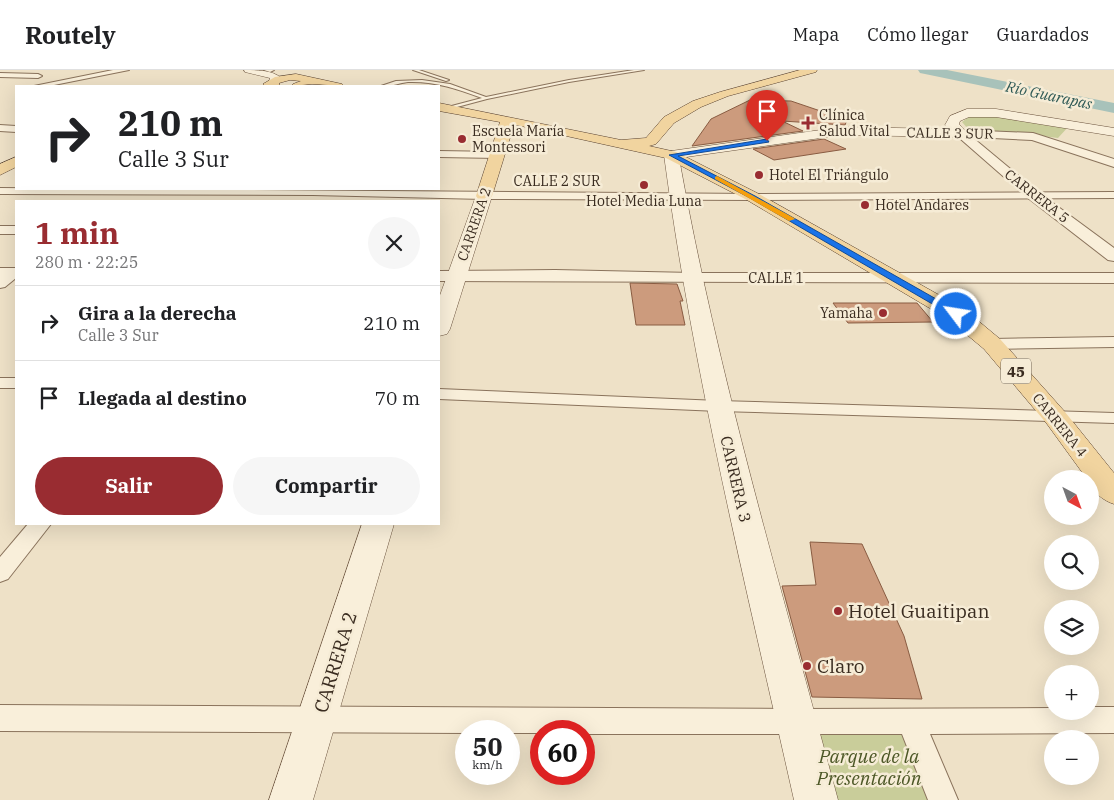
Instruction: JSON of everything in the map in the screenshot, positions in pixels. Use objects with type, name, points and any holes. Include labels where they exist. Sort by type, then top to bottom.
[{"type":"main road","points":[[249,70],[276,78],[269,78]]},
{"type":"main road","points":[[682,127],[687,118],[710,105],[798,77],[814,70]]},
{"type":"main road","points":[[507,122],[653,155],[667,145],[669,120],[697,104],[724,94],[814,70]]},
{"type":"main road","points":[[269,78],[299,78],[333,85]]},
{"type":"main road","points":[[301,85],[311,81]]},
{"type":"main road","points":[[441,109],[612,142],[667,145]]},
{"type":"main road","points":[[960,134],[952,125],[955,119],[966,113],[996,113],[1114,132]]},
{"type":"main road","name":"CARRERA 2","points":[[440,322],[447,276],[473,232],[507,122]]},
{"type":"main road","name":"CALLE 3 SUR","points":[[667,145],[842,131],[960,134]]},
{"type":"main road","name":"45","points":[[612,142],[667,145]]},
{"type":"main road","name":"CARRERA 3","points":[[667,145],[719,406],[760,583],[798,722],[816,800]]},
{"type":"main road","name":"CARRERA 4","points":[[667,145],[956,314],[992,344],[1056,418],[1114,494]]},
{"type":"main road","points":[[0,162],[15,154]]},
{"type":"main road","points":[[0,170],[15,162]]},
{"type":"main road","name":"CARRERA 2","points":[[291,800],[378,525]]},
{"type":"street","points":[[43,85],[125,70]]},
{"type":"street","points":[[0,75],[39,73],[33,85]]},
{"type":"street","points":[[0,128],[15,129]]},
{"type":"street","name":"CALLE 3 SUR","points":[[960,134],[1013,135],[1049,141],[1114,163]]},
{"type":"street","name":"CARRERA 5","points":[[960,134],[1033,195],[1114,256]]},
{"type":"street","points":[[440,154],[498,155]]},
{"type":"street","points":[[116,200],[131,190]]},
{"type":"street","points":[[211,200],[223,190]]},
{"type":"street","points":[[305,200],[314,190]]},
{"type":"street","name":"CALLE 2 SUR","points":[[0,192],[314,190],[484,196],[677,197],[1114,194]]},
{"type":"street","points":[[0,230],[15,230]]},
{"type":"street","points":[[0,284],[12,273]]},
{"type":"street","name":"CALLE 1","points":[[447,276],[1114,278]]},
{"type":"street","points":[[992,344],[1114,342]]},
{"type":"street","points":[[0,383],[15,383]]},
{"type":"street","points":[[440,394],[1056,418],[1114,418]]},
{"type":"street","points":[[0,574],[39,525]]},
{"type":"street","points":[[0,718],[798,722],[1114,720]]},
{"type":"street","points":[[912,722],[943,800]]},
{"type":"lane","points":[[415,70],[441,78],[486,98]]},
{"type":"lane","points":[[441,109],[562,83],[642,70]]},
{"type":"lane","points":[[387,85],[404,81],[454,85]]},
{"type":"green space","points":[[997,114],[1069,126],[1058,138],[1010,132],[969,130],[962,122],[971,115]]},
{"type":"green space","name":"Parque de la Presentación","points":[[811,734],[906,734],[929,800],[828,800]]},
{"type":"building","name":"Clínica Salud Vital","points":[[750,100],[791,101],[847,120],[845,125],[782,121],[803,131],[692,146],[711,119]]},
{"type":"building","points":[[824,139],[846,149],[774,160],[753,149]]},
{"type":"building","points":[[630,283],[677,284],[683,301],[680,301],[685,325],[636,325]]},
{"type":"building","name":"Yamaha","points":[[833,303],[917,303],[933,322],[848,323]]},
{"type":"building","name":"Hotel Guaitipan","points":[[810,542],[862,544],[904,636],[922,699],[812,697],[782,586],[816,585]]},
{"type":"waterway","name":"Río Guarapas","points":[[925,70],[1114,108]]},
{"type":"slow traffic","points":[[717,178],[791,219]]},
{"type":"place","name":"Clínica Salud Vital","points":[[808,123]]},
{"type":"place","name":"Escuela María Montessori","points":[[462,139]]},
{"type":"place","name":"Hotel El Triángulo","points":[[759,175]]},
{"type":"place","name":"Hotel Media Luna","points":[[644,185]]},
{"type":"place","name":"Hotel Andares","points":[[865,205]]},
{"type":"place","name":"Yamaha","points":[[883,313]]},
{"type":"place","name":"Hotel Guaitipan","points":[[838,611]]},
{"type":"place","name":"Claro","points":[[807,666]]},
{"type":"route","points":[[767,141],[672,155],[687,161],[753,197],[956,314]]}]
